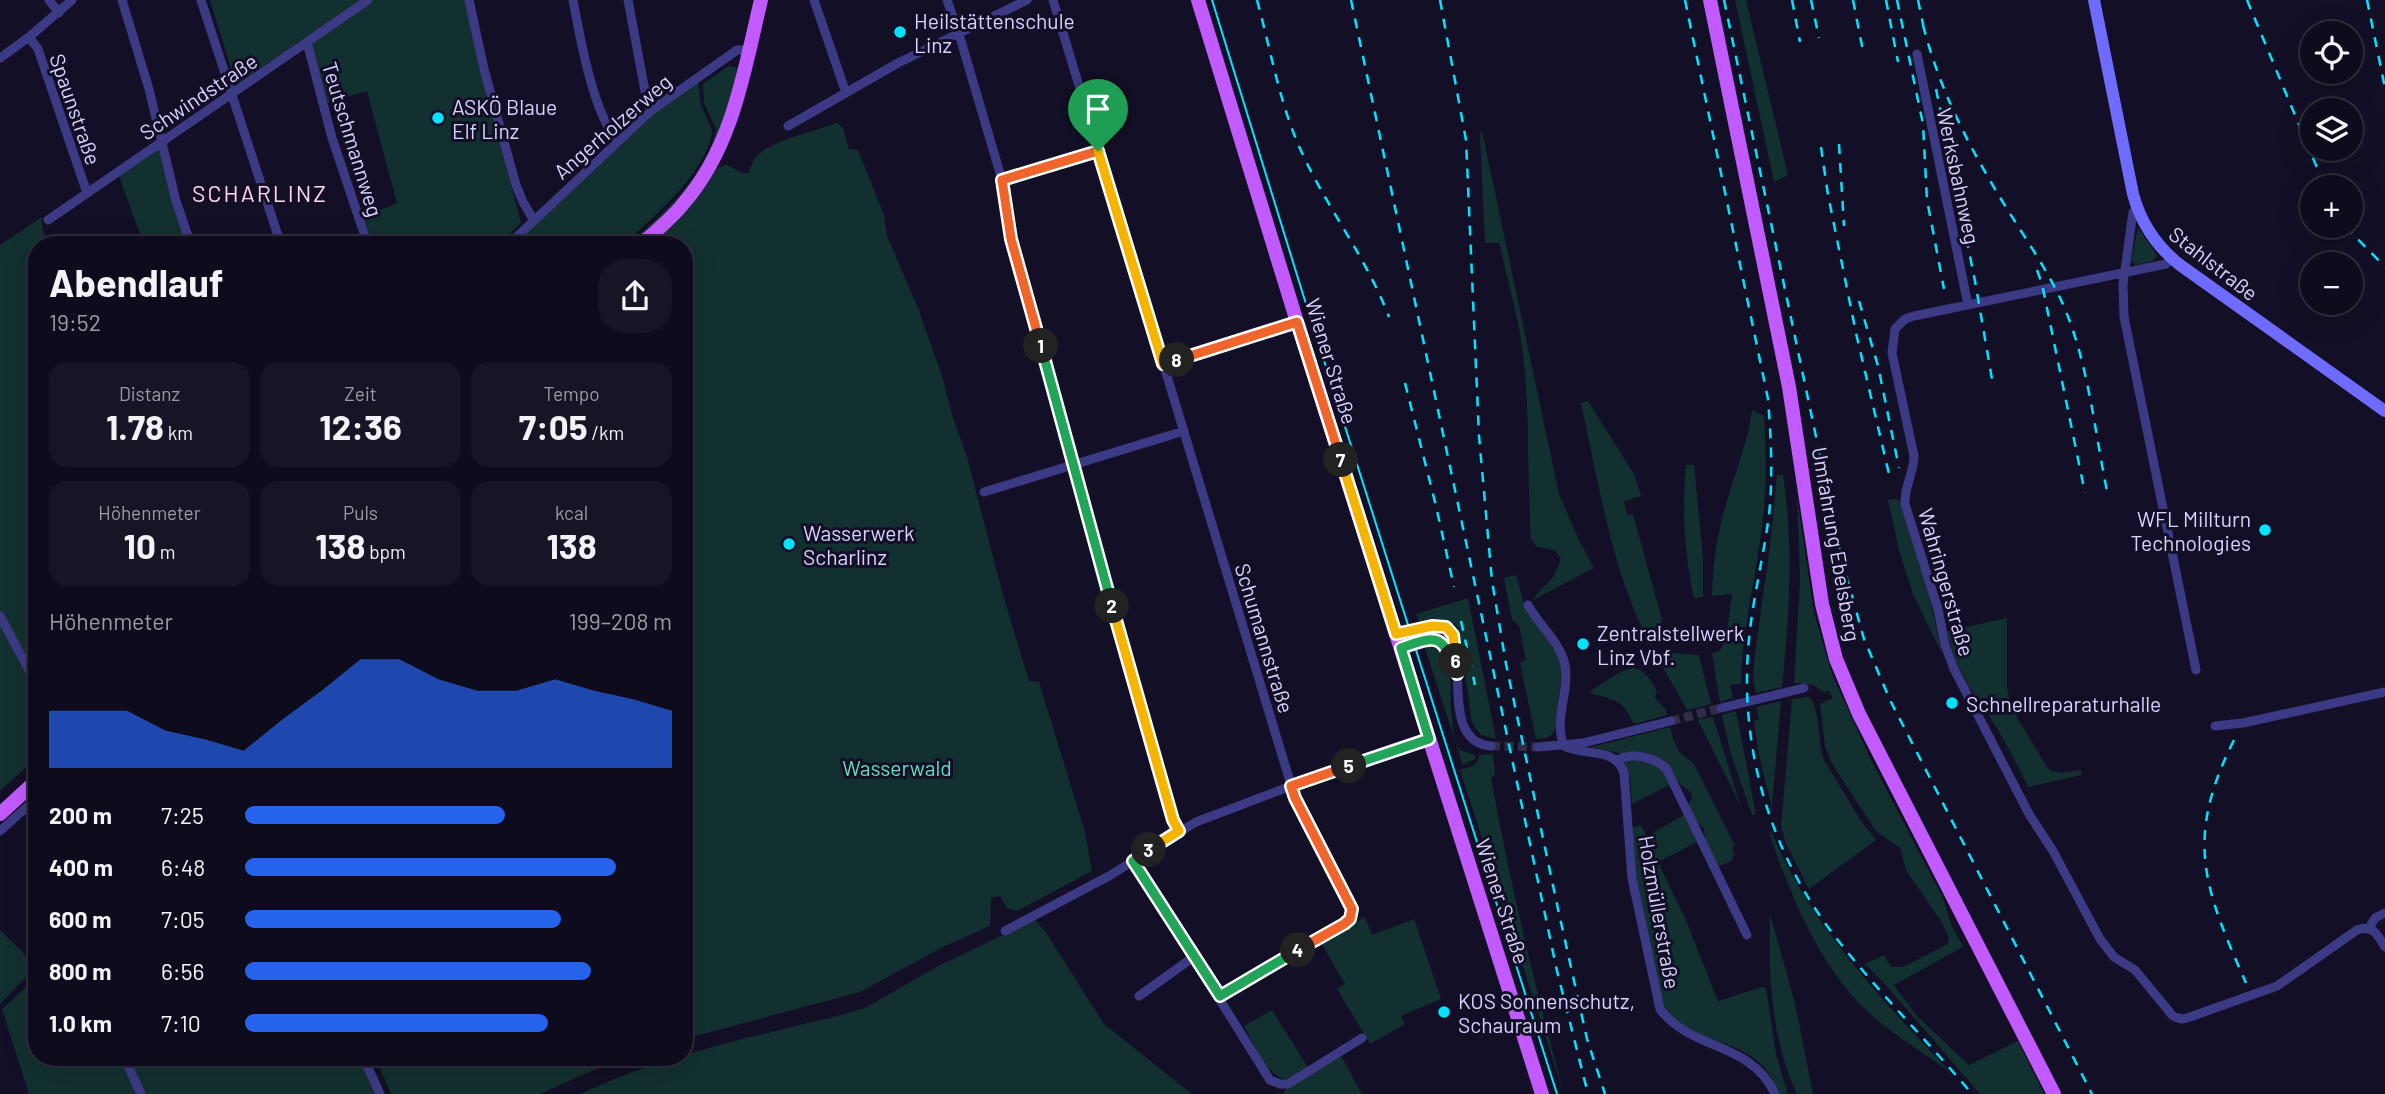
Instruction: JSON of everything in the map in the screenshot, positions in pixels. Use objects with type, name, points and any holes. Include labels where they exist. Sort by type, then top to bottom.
[{"type":"main road","points":[[650,236],[684,204],[714,160],[733,112],[761,0]]},
{"type":"main road","name":"Wiener Straße","points":[[1198,0],[1297,322],[1542,1094]]},
{"type":"main road","name":"Umfahrung Ebelsberg","points":[[1710,0],[1788,387],[1822,604],[1836,659],[1864,724],[2054,1094]]},
{"type":"main road","points":[[0,814],[28,788]]},
{"type":"street","points":[[49,0],[58,13]]},
{"type":"street","name":"Spaunstraße","points":[[0,58],[72,0]]},
{"type":"street","points":[[122,0],[188,236]]},
{"type":"street","points":[[201,0],[278,236]]},
{"type":"street","name":"Schwindstraße","points":[[48,220],[368,0]]},
{"type":"street","points":[[469,0],[483,67],[516,185],[533,219]]},
{"type":"street","points":[[573,0],[598,101],[611,134],[618,141]]},
{"type":"street","points":[[628,0],[647,102],[652,110]]},
{"type":"street","points":[[814,0],[846,93]]},
{"type":"street","points":[[947,0],[960,34],[1002,180],[1011,239],[1167,798],[1179,831]]},
{"type":"street","points":[[788,126],[898,63],[1027,0]]},
{"type":"street","name":"Schumannstraße","points":[[1053,0],[1291,786],[1348,899],[1352,914],[1344,924],[1220,996]]},
{"type":"street","name":"Stahlstraße","points":[[2094,0],[2137,209],[2151,236],[2172,259],[2385,411]]},
{"type":"street","name":"Spaunstraße","points":[[29,37],[38,50],[87,193]]},
{"type":"street","name":"Teutschmannweg","points":[[307,42],[332,138],[365,236]]},
{"type":"street","name":"Angerholzerweg","points":[[517,236],[652,110],[737,50],[749,50]]},
{"type":"street","name":"Werksbahnweg","points":[[1917,54],[1968,305]]},
{"type":"street","points":[[1002,180],[1098,151]]},
{"type":"street","points":[[2137,209],[2133,212],[2123,299],[2129,342],[2196,670]]},
{"type":"street","name":"Wahringerstraße","points":[[2172,259],[2166,264],[1914,316],[1905,319],[1895,328],[1892,354],[1914,456],[1914,465],[1906,486],[1905,504],[1938,609],[1945,645],[1954,669],[2029,814],[2053,851],[2100,939],[2107,950],[2135,970],[2167,1011],[2182,1019],[2277,986],[2357,930],[2369,928]]},
{"type":"street","points":[[1163,364],[1297,322]]},
{"type":"street","points":[[984,492],[1184,430]]},
{"type":"street","points":[[1528,605],[1565,662],[1560,728],[1564,746]]},
{"type":"street","points":[[0,616],[28,668]]},
{"type":"street","points":[[1398,641],[1432,626],[1446,627],[1453,635],[1464,730],[1478,744],[1491,747]]},
{"type":"street","points":[[1398,641],[1439,640],[1449,654],[1457,674]]},
{"type":"street","points":[[1721,708],[1804,688]]},
{"type":"street","points":[[2215,726],[2385,692]]},
{"type":"street","points":[[1538,747],[1564,746],[1671,721]]},
{"type":"street","points":[[1005,931],[1076,894],[1179,831],[1218,813],[1429,739]]},
{"type":"street","points":[[1564,746],[1580,752],[1610,755],[1617,760],[1624,756],[1648,758],[1666,768],[1747,935]]},
{"type":"street","name":"Holzmüllerstraße","points":[[1617,760],[1626,783],[1632,878],[1660,1009],[1683,1030],[1754,1065],[1765,1075],[1775,1094]]},
{"type":"street","points":[[0,831],[28,806]]},
{"type":"street","points":[[1133,861],[1220,996],[1267,1076],[1275,1083],[1288,1084],[1296,1080],[1362,1038]]},
{"type":"street","points":[[2385,913],[2375,918],[2369,928],[2385,947]]},
{"type":"street","points":[[1139,996],[1195,956]]},
{"type":"street","points":[[128,1066],[141,1094]]},
{"type":"street","points":[[367,1066],[380,1094]]},
{"type":"green space","points":[[210,0],[465,0],[521,223],[509,236],[370,236],[363,217],[397,203],[367,91],[328,103],[309,35],[236,85]]},
{"type":"green space","points":[[1735,0],[1746,0],[1788,175],[1774,182]]},
{"type":"green space","points":[[728,66],[736,67],[738,71],[720,135],[686,194],[643,236],[638,236],[681,193],[704,162],[711,146],[716,129],[704,103],[703,84]]},
{"type":"green space","points":[[698,81],[701,105],[712,130],[709,145],[691,177],[650,220],[633,236],[524,236],[661,108]]},
{"type":"green space","name":"Wasserwald","points":[[837,123],[843,128],[849,149],[858,150],[884,215],[887,236],[918,308],[942,376],[1029,681],[1039,682],[1085,832],[1092,871],[1017,911],[1007,908],[1000,896],[991,898],[990,926],[941,948],[860,992],[693,1037],[693,236],[654,236],[713,169],[727,165],[749,174],[755,158],[761,152],[793,137]]},
{"type":"green space","points":[[1482,131],[1559,494],[1594,568],[1531,601],[1554,576],[1561,558],[1554,550],[1537,547],[1531,539],[1524,363],[1517,317],[1499,243],[1485,243],[1480,135]]},
{"type":"green space","points":[[158,149],[161,150],[185,236],[141,236],[119,176]]},
{"type":"green space","points":[[42,217],[45,236],[28,236],[28,667],[16,654],[28,676],[28,765],[0,791],[0,245]]},
{"type":"green space","points":[[2138,228],[2157,255],[2153,261],[2135,265],[2131,261]]},
{"type":"green space","points":[[1588,401],[1634,474],[1641,496],[1624,501],[1627,515],[1633,514],[1662,620],[1661,630],[1651,646],[1626,587],[1608,527],[1581,403]]},
{"type":"green space","points":[[1752,410],[1764,416],[1766,467],[1763,518],[1744,642],[1741,684],[1730,685],[1733,698],[1720,702],[1712,654],[1720,651],[1726,639],[1732,594],[1712,596],[1714,561],[1723,515]]},
{"type":"green space","points":[[1686,465],[1694,465],[1703,558],[1703,597],[1694,598],[1685,532]]},
{"type":"green space","points":[[1777,475],[1783,475],[1789,554],[1782,687],[1756,693],[1753,679],[1754,661]]},
{"type":"green space","points":[[1797,496],[1814,613],[1832,674],[1872,762],[1943,898],[1951,924],[1963,947],[1894,985],[1917,1016],[1969,1065],[2018,1041],[2044,1094],[1980,1094],[1865,964],[1884,955],[1891,967],[1903,967],[1948,944],[1949,938],[1941,921],[1906,870],[1900,848],[1876,831],[1831,762],[1825,746],[1820,704],[1833,698],[1829,691],[1824,692],[1813,685],[1794,683],[1800,580]]},
{"type":"green space","points":[[1896,499],[1902,504],[1927,584],[1942,654],[1913,594],[1899,550],[1888,500]]},
{"type":"green space","points":[[1516,575],[1524,604],[1557,653],[1562,668],[1555,729],[1554,733],[1546,738],[1536,739],[1520,663],[1526,660],[1519,626],[1512,620],[1504,578]]},
{"type":"green space","points":[[1468,598],[1496,739],[1481,735],[1472,723],[1459,629],[1445,620],[1420,624],[1416,614]]},
{"type":"green space","points":[[2007,618],[2007,689],[2012,709],[2047,767],[2059,772],[2081,770],[2082,775],[2028,787],[2003,738],[1956,662],[1947,631]]},
{"type":"green space","points":[[1428,646],[1437,649],[1447,663],[1454,739],[1425,648]]},
{"type":"green space","points":[[1655,653],[1699,655],[1711,704],[1687,710]]},
{"type":"green space","points":[[1633,668],[1641,671],[1650,680],[1657,691],[1655,698],[1667,715],[1634,724],[1620,704],[1589,692],[1620,672]]},
{"type":"green space","points":[[1809,697],[1813,701],[1817,716],[1824,760],[1863,824],[1876,840],[1809,889],[1787,846],[1781,827],[1792,699]]},
{"type":"green space","points":[[1781,701],[1772,808],[1759,756],[1754,721],[1759,719],[1756,707]]},
{"type":"green space","points":[[1736,711],[1756,814],[1752,815],[1730,751],[1722,715]]},
{"type":"green space","points":[[1713,717],[1741,807],[1698,720]]},
{"type":"green space","points":[[1670,727],[1677,748],[1693,762],[1735,846],[1732,848],[1732,861],[1719,866],[1716,862],[1706,843],[1704,828],[1693,821],[1688,805],[1692,798],[1691,793],[1680,784],[1666,763],[1591,747]]},
{"type":"green space","points":[[1456,744],[1460,750],[1475,755],[1475,759],[1463,765]]},
{"type":"green space","points":[[1493,754],[1495,775],[1491,778],[1506,857],[1564,1094],[1460,770],[1473,766],[1479,760],[1479,755]]},
{"type":"green space","points":[[1639,759],[1659,766],[1671,784],[1632,804],[1630,779],[1624,762]]},
{"type":"green space","points":[[1684,815],[1697,842],[1658,862],[1685,918],[1718,1001],[1761,987],[1766,988],[1776,1055],[1788,1094],[1779,1094],[1765,1068],[1751,1056],[1683,1025],[1663,1004],[1637,880],[1631,828],[1641,825],[1647,836]]},
{"type":"green space","points":[[1771,831],[1806,899],[1827,930],[1873,988],[1950,1072],[1867,1011],[1834,973],[1808,928],[1786,880],[1769,833]]},
{"type":"green space","points":[[1770,914],[1795,1003],[1813,1094],[1797,1094],[1782,1051],[1773,1006]]},
{"type":"green space","points":[[1365,917],[1372,935],[1414,919],[1441,999],[1401,1016],[1405,1024],[1370,1044],[1337,989],[1345,984],[1321,943]]},
{"type":"green space","points":[[1035,920],[1045,931],[1104,1024],[1192,1094],[580,1094],[650,1066],[693,1066],[693,1053],[867,1007],[940,965]]},
{"type":"green space","points":[[0,930],[28,957],[28,975],[0,1004]]},
{"type":"green space","points":[[28,985],[28,1066],[124,1066],[137,1094],[29,1094],[2,1009]]},
{"type":"green space","points":[[1272,1010],[1309,1069],[1287,1080],[1266,1066],[1244,1026]]},
{"type":"green space","points":[[1341,1056],[1362,1094],[1283,1094],[1287,1087]]},
{"type":"green space","points":[[132,1066],[364,1066],[377,1094],[145,1094]]},
{"type":"green space","points":[[379,1066],[603,1066],[540,1094],[391,1094]]},
{"type":"tunnel","points":[[1671,721],[1721,708]]},
{"type":"tunnel","points":[[1491,746],[1538,747]]},
{"type":"tram line","points":[[1212,0],[1557,1094]]},
{"type":"railway","points":[[1257,0],[1282,98],[1295,137],[1313,176],[1370,275],[1389,317]]},
{"type":"railway","points":[[1351,0],[1557,971],[1588,1094]]},
{"type":"railway","points":[[1440,0],[1466,140],[1479,436],[1492,581],[1506,664],[1558,909],[1587,1039],[1605,1094]]},
{"type":"railway","points":[[1685,0],[1768,399],[1770,501],[1754,600],[1747,688],[1749,725],[1764,798],[1791,866],[1830,930],[1972,1094]]},
{"type":"railway","points":[[1724,0],[1842,560],[1864,639],[1890,700],[2092,1094]]},
{"type":"railway","points":[[1792,0],[1800,42]]},
{"type":"railway","points":[[1811,0],[1819,38]]},
{"type":"railway","points":[[1853,0],[1863,51]]},
{"type":"railway","points":[[1886,0],[1898,62]]},
{"type":"railway","points":[[1897,0],[1923,124],[1927,200],[1944,289]]},
{"type":"railway","points":[[1918,0],[1925,34]]},
{"type":"railway","points":[[2247,0],[2320,175]]},
{"type":"railway","points":[[2367,0],[2385,88]]},
{"type":"railway","points":[[1923,25],[1938,73],[1967,139],[2061,300],[2084,370],[2107,491]]},
{"type":"railway","points":[[1936,89],[1993,385]]},
{"type":"railway","points":[[1839,144],[1844,226]]},
{"type":"railway","points":[[1821,147],[1856,333],[1889,474]]},
{"type":"railway","points":[[2357,238],[2385,267]]},
{"type":"railway","points":[[2037,270],[2085,493]]},
{"type":"railway","points":[[1859,301],[1878,366],[1899,468]]},
{"type":"railway","points":[[1405,383],[1454,587]]},
{"type":"railway","points":[[1461,621],[1475,685]]},
{"type":"railway","points":[[2234,740],[2218,775],[2209,806],[2205,863],[2219,919],[2246,983]]},
{"type":"place","name":"Heilstättenschule Linz","points":[[900,32]]},
{"type":"place","name":"ASKÖ Blaue Elf Linz","points":[[438,118]]},
{"type":"place","name":"WFL Millturn Technologies","points":[[2265,530]]},
{"type":"place","name":"Wasserwerk Scharlinz","points":[[789,544]]},
{"type":"place","name":"Zentralstellwerk Linz Vbf.","points":[[1583,644]]},
{"type":"place","name":"Schnellreparaturhalle","points":[[1952,703]]},
{"type":"place","name":"KOS Sonnenschutz, Schauraum","points":[[1444,1012]]},
{"type":"district","name":"SCHARLINZ","points":[[260,193]]},
{"type":"route","points":[[1098,151],[1163,364],[1297,322],[1396,634],[1432,626],[1446,627],[1453,635],[1456,654],[1457,674],[1449,654],[1439,640],[1421,641],[1401,648],[1429,739],[1291,786],[1348,899],[1352,909],[1350,919],[1220,996],[1133,861],[1179,831],[1173,820],[1075,477],[1072,454],[1011,239],[1002,180],[1098,151]]}]
